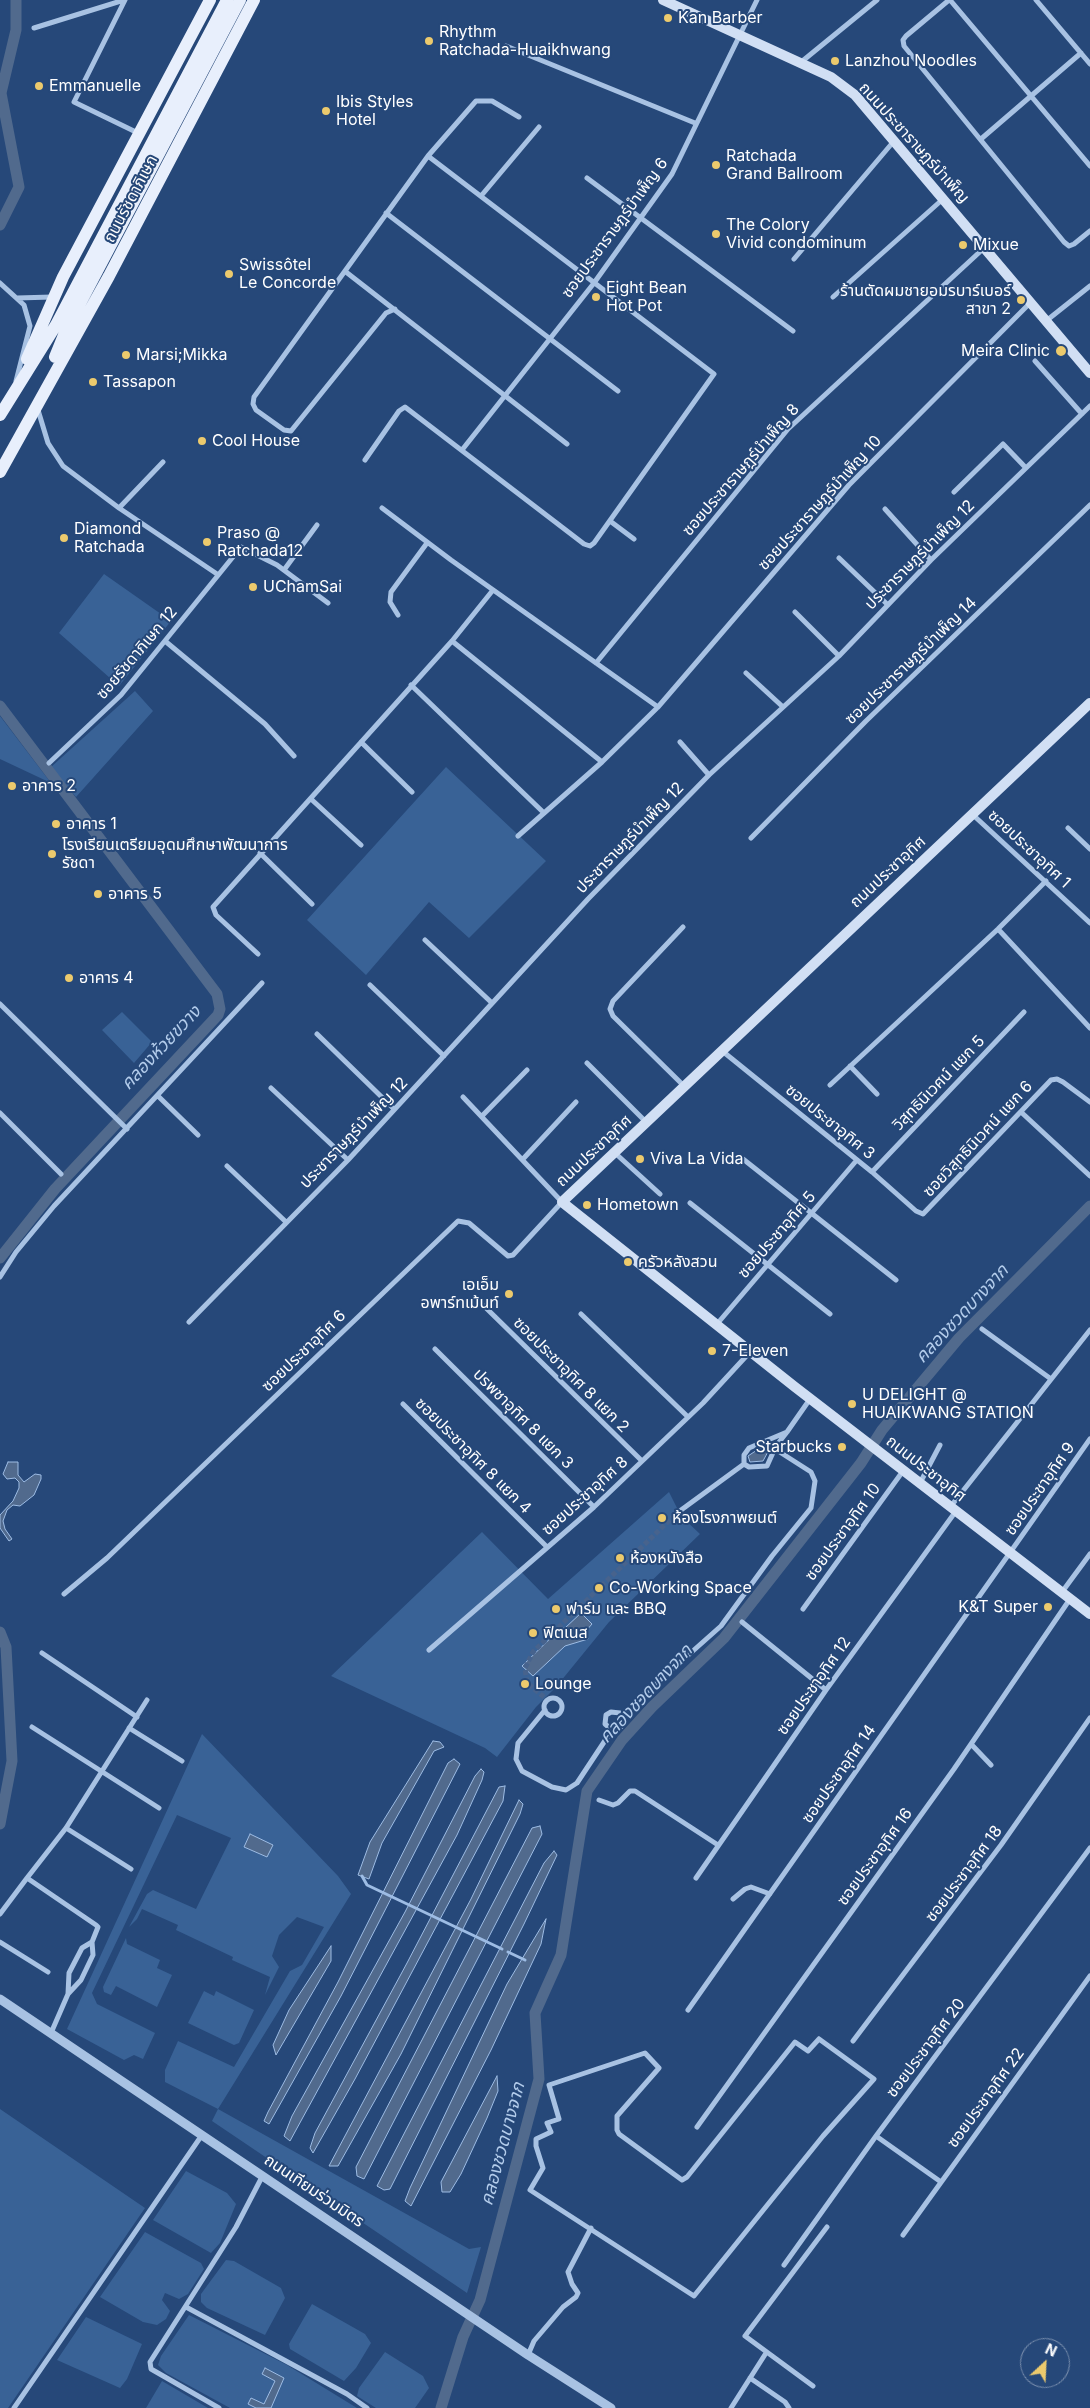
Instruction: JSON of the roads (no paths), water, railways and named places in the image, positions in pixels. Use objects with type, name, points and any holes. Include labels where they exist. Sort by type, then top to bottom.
[{"type":"main road","name":"ถนนรัชดาภิเษก","points":[[13,391],[54,297],[210,0]]},
{"type":"main road","name":"ถนนรัชดาภิเษก","points":[[0,415],[13,391],[56,325],[227,0]]},
{"type":"main road","name":"ถนนรัชดาภิเษก","points":[[34,407],[66,330],[240,0]]},
{"type":"main road","name":"ถนนรัชดาภิเษก","points":[[0,472],[34,407],[109,276],[254,0]]},
{"type":"main road","name":"ถนนประชาราษฎร์บำเพ็ญ","points":[[664,0],[830,77],[855,95],[985,246],[1090,373]]},
{"type":"main road","name":"ถนนประชาอุทิศ","points":[[1090,702],[562,1202],[861,1438],[1090,1614]]},
{"type":"street","points":[[34,28],[124,0]]},
{"type":"street","points":[[124,0],[74,102],[139,133]]},
{"type":"street","name":"ซอยประชาราษฎร์บำเพ็ญ 6","points":[[462,450],[594,283],[672,174],[695,123],[757,0]]},
{"type":"street","points":[[799,64],[877,0]]},
{"type":"street","points":[[1089,234],[1069,246],[1064,242],[904,46],[903,40],[950,0],[1090,166]]},
{"type":"street","points":[[1036,0],[1090,64]]},
{"type":"street","points":[[506,46],[695,123]]},
{"type":"street","points":[[981,139],[1081,54]]},
{"type":"street","points":[[395,309],[386,313],[291,431],[284,430],[256,410],[253,404],[254,397],[428,156],[476,101],[492,101],[519,117]]},
{"type":"street","points":[[481,196],[539,127]]},
{"type":"street","points":[[794,259],[894,141]]},
{"type":"street","points":[[365,460],[399,412],[405,407],[584,544],[590,546],[610,521],[714,374],[428,156]]},
{"type":"street","points":[[587,178],[793,331]]},
{"type":"street","points":[[832,298],[944,198]]},
{"type":"street","points":[[386,213],[618,391]]},
{"type":"street","name":"ซอยประชาราษฎร์บำเพ็ญ 8","points":[[596,663],[788,429],[985,246]]},
{"type":"street","points":[[346,272],[567,444]]},
{"type":"street","points":[[0,283],[24,305],[30,326],[13,391]]},
{"type":"street","points":[[1046,321],[1090,286]]},
{"type":"street","points":[[17,298],[54,297]]},
{"type":"street","name":"ซอยประชาราษฎร์บำเพ็ญ 10","points":[[518,836],[602,762],[658,707],[849,485],[1031,302]]},
{"type":"street","points":[[1035,362],[1082,414]]},
{"type":"street","name":"ประชาราษฎร์บำเพ็ญ 12","points":[[189,1322],[348,1160],[588,899],[709,774],[839,656],[931,560],[1090,406]]},
{"type":"street","points":[[34,407],[48,443],[56,459],[63,466],[119,508],[217,574]]},
{"type":"street","points":[[954,492],[1002,444],[1026,468]]},
{"type":"street","points":[[119,508],[164,462]]},
{"type":"street","name":"ซอยประชาราษฎร์บำเพ็ญ 14","points":[[751,838],[869,718],[1090,505]]},
{"type":"street","points":[[382,508],[427,543],[658,707]]},
{"type":"street","points":[[885,509],[931,560]]},
{"type":"street","points":[[610,521],[634,539]]},
{"type":"street","points":[[284,570],[317,525]]},
{"type":"street","points":[[398,615],[390,602],[391,592],[427,543]]},
{"type":"street","name":"ซอยรัชดาภิเษก 12","points":[[49,764],[121,695],[241,546],[246,547],[284,570],[328,603]]},
{"type":"street","points":[[839,558],[888,605]]},
{"type":"street","points":[[258,954],[216,915],[213,907],[452,641],[493,590]]},
{"type":"street","points":[[795,612],[839,656]]},
{"type":"street","points":[[165,641],[265,724],[294,756]]},
{"type":"street","points":[[452,641],[602,762]]},
{"type":"street","points":[[746,673],[783,707]]},
{"type":"street","points":[[411,685],[544,813]]},
{"type":"street","points":[[361,742],[412,792]]},
{"type":"street","points":[[680,742],[709,774]]},
{"type":"street","points":[[311,799],[361,845]]},
{"type":"street","name":"ซอยประชาอุทิศ 1","points":[[972,814],[1090,923]]},
{"type":"street","points":[[1068,828],[1090,850]]},
{"type":"street","points":[[260,853],[312,904]]},
{"type":"street","points":[[830,1085],[998,929],[1046,881]]},
{"type":"street","points":[[683,927],[613,1001],[610,1009],[614,1016],[684,1086]]},
{"type":"street","points":[[998,929],[1090,1028]]},
{"type":"street","points":[[425,940],[492,1003]]},
{"type":"street","points":[[0,1277],[16,1252],[54,1206],[262,983]]},
{"type":"street","points":[[370,985],[444,1056]]},
{"type":"street","points":[[0,1004],[126,1128]]},
{"type":"street","name":"วิสุทธินิเวศน์ แยก 5","points":[[872,1172],[1024,1012]]},
{"type":"street","points":[[317,1034],[394,1110]]},
{"type":"street","name":"ซอยประชาอุทิศ 3","points":[[721,1050],[872,1172],[916,1211],[923,1214]]},
{"type":"street","points":[[587,1062],[647,1122]]},
{"type":"street","points":[[850,1066],[877,1094]]},
{"type":"street","points":[[482,1116],[527,1070]]},
{"type":"street","name":"ซอยวิสุทธินิเวศน์ แยก 6","points":[[923,1214],[1051,1080],[1057,1079],[1063,1082],[1090,1102]]},
{"type":"street","points":[[271,1088],[348,1160]]},
{"type":"street","points":[[158,1096],[198,1135]]},
{"type":"street","points":[[463,1098],[562,1202]]},
{"type":"street","points":[[523,1159],[576,1102]]},
{"type":"street","points":[[1021,1112],[1090,1176]]},
{"type":"street","points":[[0,1114],[61,1174]]},
{"type":"street","points":[[615,1153],[660,1194]]},
{"type":"street","points":[[743,1160],[814,1213],[896,1280]]},
{"type":"street","name":"ซอยประชาอุทิศ 5","points":[[716,1324],[814,1213],[856,1161]]},
{"type":"street","points":[[227,1166],[286,1222]]},
{"type":"street","name":"ซอยประชาอุทิศ 6","points":[[64,1594],[107,1558],[458,1221],[468,1223],[508,1256],[513,1255],[562,1202]]},
{"type":"street","points":[[690,1203],[830,1314]]},
{"type":"street","name":"ซอยประชาอุทิศ 8 แยก 2","points":[[483,1305],[642,1461]]},
{"type":"street","points":[[581,1314],[687,1416]]},
{"type":"street","points":[[982,1329],[1050,1379]]},
{"type":"street","name":"ซอยประชาอุทิศ 12","points":[[696,1878],[953,1509],[1050,1379],[1090,1330]]},
{"type":"street","name":"ปรพชาอุทิศ 8 แยก 3","points":[[435,1349],[594,1507]]},
{"type":"street","name":"ซอยประชาอุทิศ 8","points":[[429,1650],[594,1507],[704,1401],[750,1351]]},
{"type":"street","points":[[744,1464],[748,1467],[767,1466],[775,1449],[811,1398]]},
{"type":"street","name":"ซอยประชาอุทิศ 8 แยก 4","points":[[403,1404],[546,1547]]},
{"type":"street","points":[[744,1464],[744,1455],[749,1448],[787,1432]]},
{"type":"street","name":"ซอยประชาอุทิศ 9","points":[[1010,1552],[1090,1440]]},
{"type":"street","points":[[920,1483],[940,1445]]},
{"type":"street","points":[[544,1710],[548,1715],[554,1716],[562,1710],[562,1704],[559,1699],[545,1698],[544,1710],[518,1743],[516,1759],[522,1771],[552,1787],[566,1790],[577,1783],[612,1730],[621,1727],[624,1718],[641,1697],[721,1626],[772,1556],[811,1508],[815,1481],[810,1472],[775,1449]]},
{"type":"street","points":[[677,1513],[744,1464]]},
{"type":"street","name":"ซอยประชาอุทิศ 10","points":[[803,1609],[903,1470]]},
{"type":"street","name":"ซอยประชาอุทิศ 14","points":[[688,2010],[1010,1552]]},
{"type":"street","name":"ซอยประชาอุทิศ 16","points":[[697,2128],[971,1744],[1066,1596],[1090,1554]]},
{"type":"street","points":[[742,1622],[826,1690]]},
{"type":"street","points":[[42,1653],[137,1716]]},
{"type":"street","points":[[0,1914],[66,1828],[148,1700]]},
{"type":"street","points":[[612,1730],[606,1724],[605,1718],[608,1713],[617,1711],[624,1718]]},
{"type":"street","name":"ซอยประชาอุทิศ 18","points":[[853,2041],[1001,1846],[1090,1718]]},
{"type":"street","points":[[32,1727],[159,1808]]},
{"type":"street","points":[[129,1728],[182,1761]]},
{"type":"street","points":[[971,1744],[991,1765]]},
{"type":"street","points":[[599,1800],[613,1805],[630,1791],[635,1791],[718,1845]]},
{"type":"street","points":[[66,1828],[131,1869]]},
{"type":"street","name":"ซอยประชาอุทิศ 20","points":[[784,2265],[876,2136],[1090,1848]]},
{"type":"street","points":[[27,1878],[98,1927],[92,1942],[94,1955],[81,1980],[68,1994],[51,2033]]},
{"type":"street","points":[[733,1898],[750,1887],[770,1894]]},
{"type":"street","points":[[0,1942],[48,1972]]},
{"type":"street","points":[[68,1994],[69,1973],[82,1948],[92,1942]]},
{"type":"street","name":"ซอยประชาอุทิศ 22","points":[[903,2235],[1090,1976]]},
{"type":"street","name":"ถนนเทียมร่วมมิตร","points":[[0,1999],[203,2134],[528,2355],[611,2408]]},
{"type":"street","points":[[819,2039],[874,2079],[823,2136],[694,2296],[591,2228],[530,2190],[543,2168],[536,2146],[536,2139],[551,2132],[547,2123],[559,2118],[549,2085],[645,2053],[659,2068],[617,2116],[617,2130],[619,2134],[682,2180],[687,2177],[795,2042],[808,2051],[819,2039]]},
{"type":"street","points":[[14,2408],[203,2134]]},
{"type":"street","points":[[876,2136],[941,2182]]},
{"type":"street","points":[[219,2408],[151,2369],[150,2362],[236,2227],[263,2175]]},
{"type":"street","points":[[813,2386],[745,2336],[827,2227]]},
{"type":"street","points":[[528,2355],[534,2341],[562,2307],[576,2297],[576,2289],[568,2272],[591,2228]]},
{"type":"street","points":[[186,2307],[347,2394],[367,2408]]},
{"type":"street","points":[[731,2408],[766,2353]]},
{"type":"street","points":[[750,2378],[785,2402],[789,2408]]},
{"type":"waterway","name":"คลองห้วยขวาง","points":[[0,225],[19,187],[1,93],[16,30],[16,0]]},
{"type":"waterway","name":"คลองห้วยขวาง","points":[[0,706],[217,994],[220,1009],[218,1015],[55,1189],[0,1258]]},
{"type":"waterway","name":"คลองชวดบางจาก","points":[[441,2408],[463,2337],[480,2300],[539,2079],[535,2013],[561,1955],[587,1791],[622,1740],[652,1707],[724,1638],[861,1463],[882,1430],[959,1338],[1090,1206]]},
{"type":"waterway","name":"คลองห้วยขวาง","points":[[0,1632],[6,1647],[12,1761],[0,1824]]},
{"type":"waterway","points":[[362,1876],[367,1885],[502,1949]]},
{"type":"waterway","points":[[508,1952],[525,1960]]},
{"type":"tunnel","points":[[544,1697],[527,1683],[525,1668],[533,1652],[677,1513]]},
{"type":"place","name":"Kan Barber","points":[[668,18]]},
{"type":"place","name":"Rhythm Ratchada-Huaikhwang","points":[[429,41]]},
{"type":"place","name":"Lanzhou Noodles","points":[[835,61]]},
{"type":"place","name":"Emmanuelle","points":[[39,86]]},
{"type":"place","name":"Ibis Styles Hotel","points":[[326,111]]},
{"type":"place","name":"Ratchada Grand Ballroom","points":[[716,165]]},
{"type":"place","name":"The Colory Vivid condominum","points":[[716,234]]},
{"type":"place","name":"Mixue","points":[[963,245]]},
{"type":"place","name":"Swissôtel Le Concorde","points":[[229,274]]},
{"type":"place","name":"Eight Bean Hot Pot","points":[[596,297]]},
{"type":"place","name":"ร้านตัดผมชายอมรบาร์เบอร์ สาขา 2","points":[[1021,300]]},
{"type":"place","name":"Meira Clinic","points":[[1061,351]]},
{"type":"place","name":"Marsi;Mikka","points":[[126,355]]},
{"type":"place","name":"Tassapon","points":[[93,382]]},
{"type":"place","name":"Cool House","points":[[202,441]]},
{"type":"place","name":"Diamond Ratchada","points":[[64,538]]},
{"type":"place","name":"Praso @ Ratchada12","points":[[207,542]]},
{"type":"place","name":"UChamSai","points":[[253,587]]},
{"type":"place","name":"อาคาร 2","points":[[12,786]]},
{"type":"place","name":"อาคาร 1","points":[[56,824]]},
{"type":"place","name":"โรงเรียนเตรียมอุดมศึกษาพัฒนาการ รัชดา","points":[[52,854]]},
{"type":"place","name":"อาคาร 5","points":[[98,894]]},
{"type":"place","name":"อาคาร 4","points":[[69,978]]},
{"type":"place","name":"Viva La Vida","points":[[640,1159]]},
{"type":"place","name":"Hometown","points":[[587,1205]]},
{"type":"place","name":"ครัวหลังสวน","points":[[628,1262]]},
{"type":"place","name":"เอเอ็ม อพาร์ทเม้นท์","points":[[509,1294]]},
{"type":"place","name":"7-Eleven","points":[[712,1351]]},
{"type":"place","name":"U DELIGHT @ HUAIKWANG STATION","points":[[852,1404]]},
{"type":"place","name":"Starbucks","points":[[842,1447]]},
{"type":"place","name":"ห้องโรงภาพยนต์","points":[[662,1518]]},
{"type":"place","name":"ห้องหนังสือ","points":[[620,1558]]},
{"type":"place","name":"Co-Working Space","points":[[599,1588]]},
{"type":"place","name":"K&T Super","points":[[1048,1607]]},
{"type":"place","name":"ฟาร์ม และ BBQ","points":[[556,1609]]},
{"type":"place","name":"ฟิตเนส","points":[[533,1633]]},
{"type":"place","name":"Lounge","points":[[525,1684]]}]
